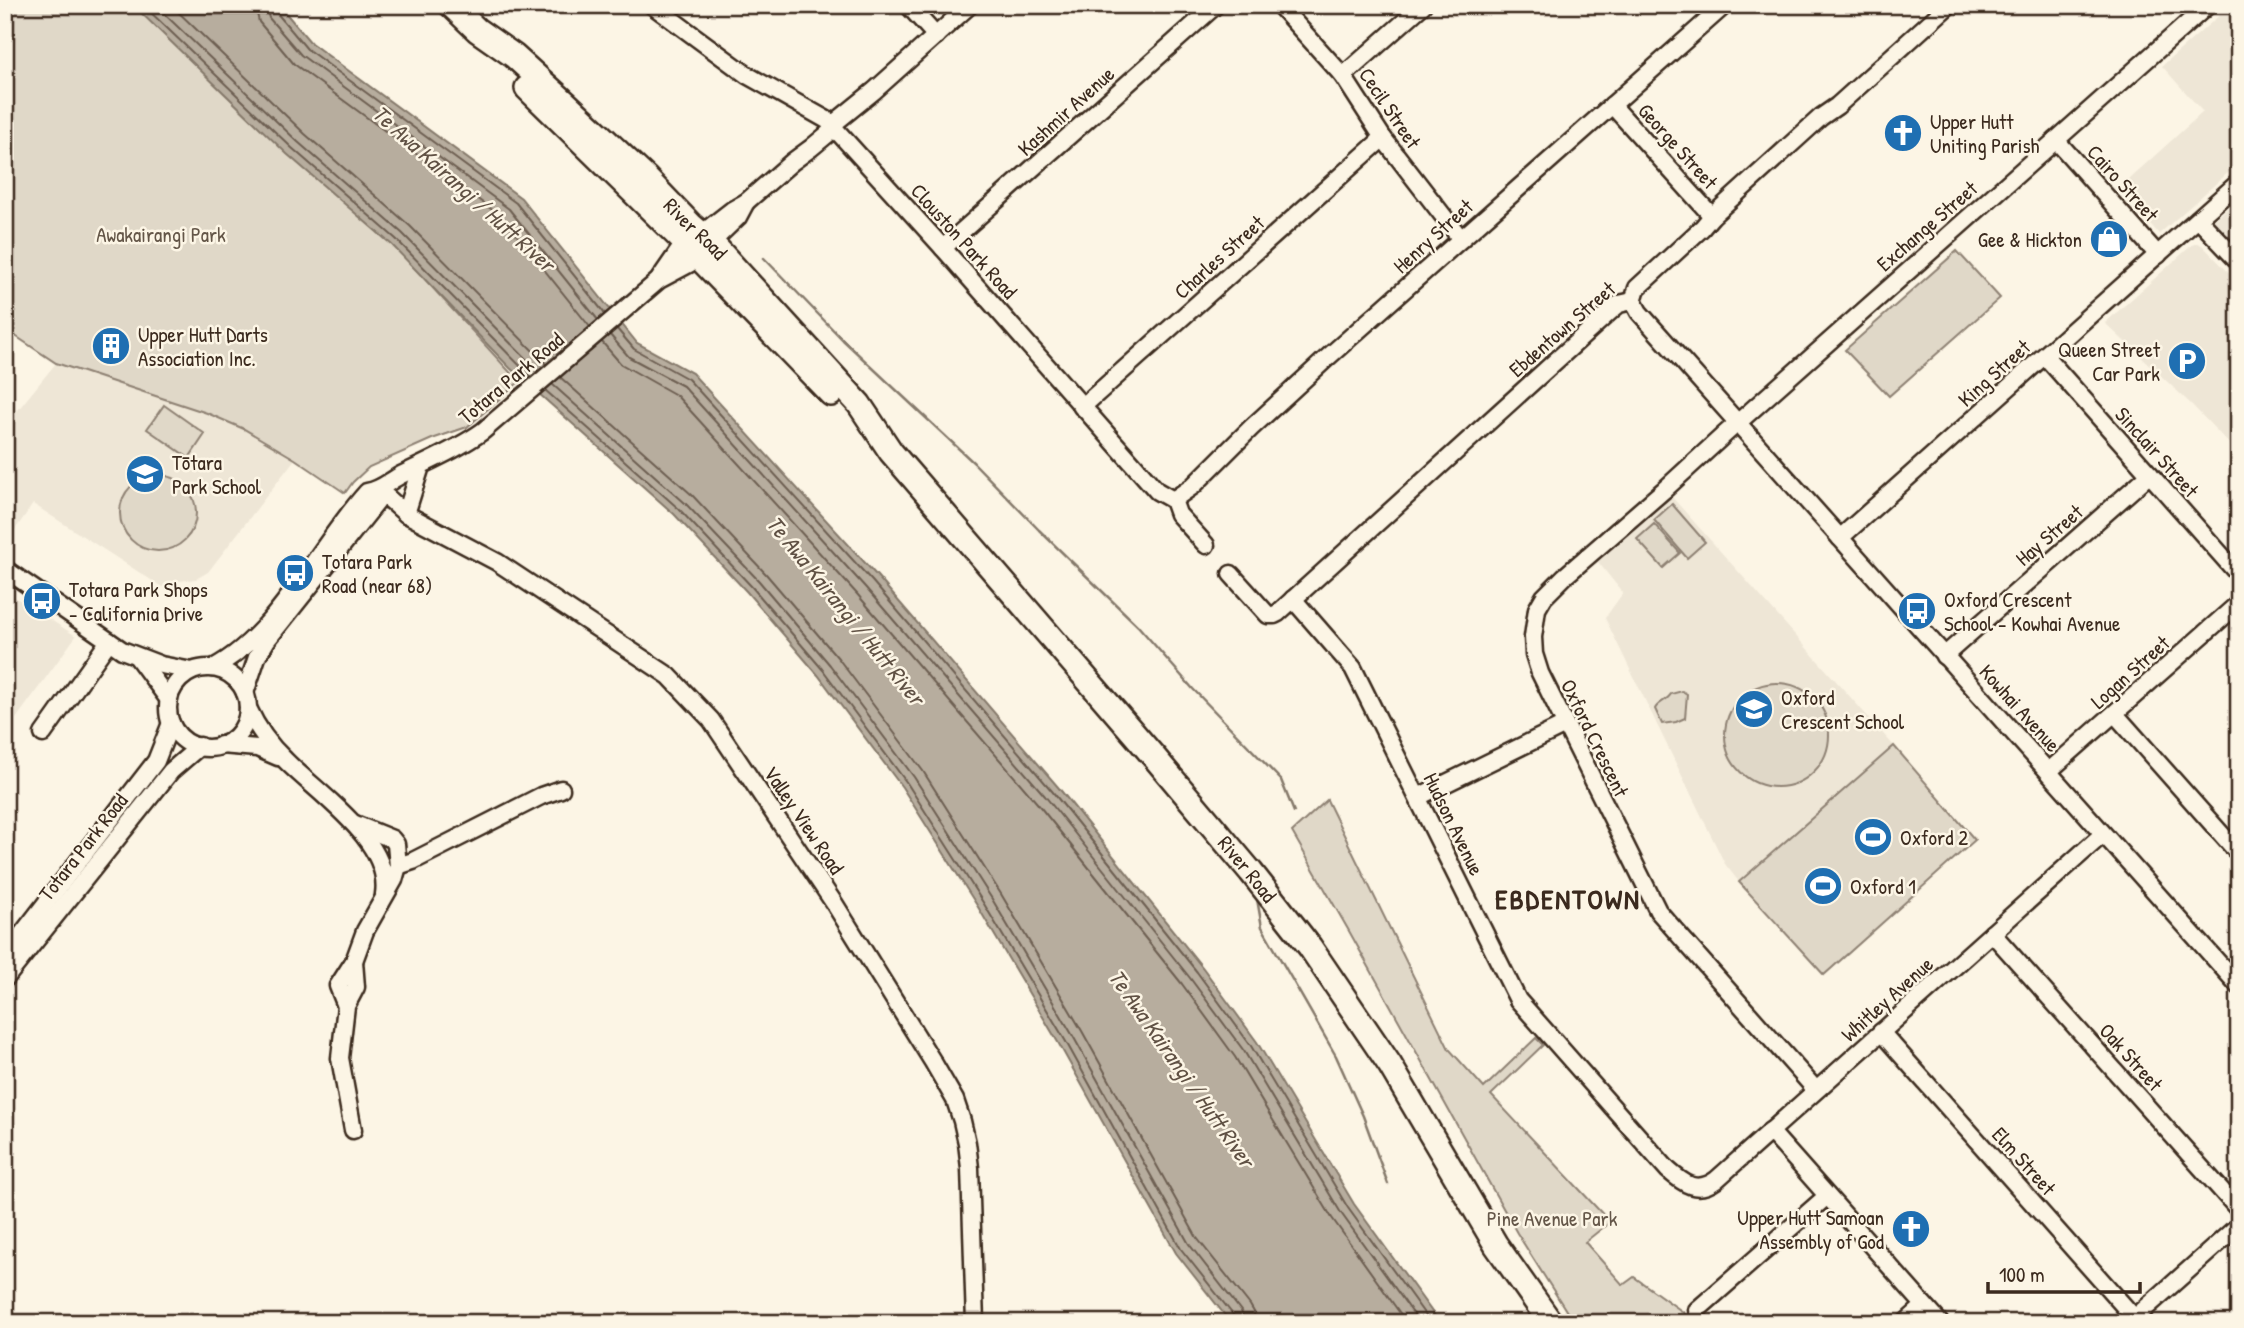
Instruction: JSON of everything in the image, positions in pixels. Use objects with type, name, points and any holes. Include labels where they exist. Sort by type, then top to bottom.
[{"type":"highway","name":"River Road","points":[[451,5],[477,30],[505,65],[699,244],[859,404],[891,452],[1251,872],[1310,947],[1390,1065],[1496,1245],[1551,1323]]},
{"type":"street","name":"Clouston Park Road","points":[[652,5],[747,75],[827,120],[1157,491],[1172,500],[1178,514],[1206,545]]},
{"type":"street","points":[[908,5],[936,36]]},
{"type":"street","name":"Totara Park Road","points":[[213,668],[257,636],[367,492],[379,490],[483,431],[659,280],[673,258],[738,217],[746,202],[829,133],[837,121],[970,5]]},
{"type":"street","name":"Kashmir Avenue","points":[[943,248],[1216,5]]},
{"type":"street","name":"Cecil Street","points":[[1279,5],[1343,76],[1383,138],[1461,239]]},
{"type":"street","points":[[1343,76],[1423,5]]},
{"type":"street","name":"Henry Street","points":[[1172,500],[1193,486],[1279,402],[1725,5]]},
{"type":"street","name":"Ebdentown Street","points":[[1231,573],[1268,615],[1278,613],[1613,309],[1633,300],[1637,288],[1712,216],[1949,5]]},
{"type":"street","name":"Exchange Street","points":[[1738,423],[2208,5]]},
{"type":"street","name":"George Street","points":[[1612,105],[1712,216]]},
{"type":"street","name":"Charles Street","points":[[1082,407],[1383,138]]},
{"type":"street","name":"Cairo Street","points":[[2056,141],[2158,254]]},
{"type":"street","name":"King Street","points":[[1840,538],[2239,182]]},
{"type":"street","points":[[2198,219],[2239,262]]},
{"type":"street","name":"Kowhai Avenue","points":[[1633,300],[1639,312],[2239,986]]},
{"type":"street","name":"Sinclair Street","points":[[2045,356],[2239,575]]},
{"type":"street","name":"Oxford Crescent","points":[[1738,423],[1544,597],[1537,609],[1534,623],[1534,654],[1540,673],[1565,725],[1658,911],[1816,1090]]},
{"type":"street","points":[[406,514],[421,466]]},
{"type":"street","name":"Hay Street","points":[[1944,656],[2150,474]]},
{"type":"street","points":[[221,745],[240,731],[246,719],[246,700],[257,657],[267,640],[377,502],[379,490]]},
{"type":"street","name":"Valley View Road","points":[[379,490],[406,514],[497,562],[669,676],[711,720],[834,903],[954,1100],[967,1143],[970,1168],[975,1323]]},
{"type":"street","points":[[5,569],[138,658],[192,671],[213,668],[232,676],[261,733],[284,760],[355,824],[384,873],[384,894]]},
{"type":"street","name":"Hudson Avenue","points":[[1293,599],[1353,668],[1518,1000],[1668,1170],[1683,1184],[1694,1188]]},
{"type":"street","name":"Logan Street","points":[[2049,771],[2239,603]]},
{"type":"street","points":[[43,734],[109,641]]},
{"type":"street","points":[[138,658],[169,700]]},
{"type":"street","points":[[192,671],[177,682],[169,700],[169,716],[183,738],[200,746],[257,748],[284,760]]},
{"type":"street","points":[[2115,714],[2239,854]]},
{"type":"street","name":"Totara Park Road","points":[[5,956],[156,761],[172,723]]},
{"type":"street","points":[[1418,797],[1565,725]]},
{"type":"street","name":"Totara Park Road","points":[[5,979],[171,771],[200,746]]},
{"type":"street","points":[[398,866],[413,861],[541,796],[561,789]]},
{"type":"street","points":[[353,1130],[340,1058],[346,1006],[338,986],[354,961],[365,931],[394,880],[398,866],[396,844],[392,839],[355,824]]},
{"type":"street","name":"Whitley Avenue","points":[[1694,1188],[1716,1180],[2104,834]]},
{"type":"street","name":"Oak Street","points":[[1992,933],[2239,1210]]},
{"type":"street","name":"Elm Street","points":[[1881,1032],[2134,1321]]},
{"type":"street","points":[[1770,1131],[1940,1323]]},
{"type":"street","points":[[1697,1310],[1827,1195]]},
{"type":"street","points":[[2134,1321],[2239,1225]]},
{"type":"street","points":[[1905,1323],[1924,1306]]},
{"type":"shaded area","points":[[2231,5],[2239,5],[2239,163],[2159,234],[2119,188],[2203,112],[2162,66]]},
{"type":"shaded area","points":[[2239,198],[2239,250],[2212,222]]},
{"type":"shaded area","name":"Queen Street Car Park","points":[[2197,243],[2239,283],[2239,454],[2192,405],[2105,323]]},
{"type":"shaded area","name":"Tōtara Park School","points":[[56,363],[207,413],[244,429],[295,459],[208,572],[196,579],[171,582],[162,587],[33,504],[5,544],[5,476],[9,472],[5,469],[5,426]]},
{"type":"shaded area","name":"Oxford Crescent School","points":[[1671,496],[1894,746],[1739,882],[1725,864],[1605,618],[1623,593],[1598,562]]},
{"type":"shaded area","points":[[5,591],[76,636],[13,723],[5,718]]},
{"type":"green space","name":"Awakairangi Park","points":[[5,5],[133,5],[252,107],[375,225],[519,382],[467,427],[432,439],[369,467],[345,493],[244,429],[207,413],[56,363],[5,329]]},
{"type":"green space","points":[[1957,251],[2000,298],[1889,396],[1845,350]]},
{"type":"green space","points":[[164,405],[205,434],[189,458],[147,429]]},
{"type":"green space","points":[[151,475],[165,475],[179,481],[190,492],[196,513],[193,528],[185,540],[165,551],[151,551],[137,545],[126,534],[120,520],[120,506],[126,492],[137,481]]},
{"type":"green space","points":[[1672,504],[1705,542],[1687,558],[1654,520]]},
{"type":"green space","points":[[1654,524],[1680,553],[1663,568],[1637,539]]},
{"type":"green space","points":[[1777,683],[1797,687],[1820,706],[1825,715],[1829,735],[1825,755],[1806,778],[1797,783],[1777,787],[1757,783],[1734,764],[1729,755],[1725,735],[1729,715],[1748,692],[1757,687]]},
{"type":"green space","points":[[1682,691],[1687,694],[1685,718],[1662,724],[1656,707],[1671,694]]},
{"type":"green space","points":[[1894,746],[1975,840],[1824,975],[1739,882]]},
{"type":"green space","name":"Pine Avenue Park","points":[[1327,800],[1449,1049],[1484,1088],[1536,1038],[1543,1045],[1491,1095],[1610,1222],[1585,1242],[1623,1285],[1634,1277],[1683,1312],[1692,1323],[1574,1323],[1517,1233],[1292,832]]},
{"type":"water","name":"Te Awa Kairangi / Hutt River","points":[[133,5],[279,5],[311,43],[521,198],[637,343],[692,373],[877,576],[1058,787],[1203,968],[1257,1042],[1354,1204],[1440,1323],[1231,1323],[1176,1253],[1059,1044],[978,907],[902,787],[818,675],[747,592],[674,514],[510,368],[392,245],[287,154]]},
{"type":"waterway","points":[[764,258],[843,340],[974,463],[1138,626],[1193,689],[1281,780],[1294,812]]},
{"type":"waterway","points":[[1257,899],[1262,927],[1336,1056],[1363,1116],[1388,1184]]},
{"type":"place","name":"Upper Hutt Uniting Parish","points":[[1903,133]]},
{"type":"place","name":"Gee & Hickton","points":[[2109,239]]},
{"type":"place","name":"Upper Hutt Darts Association Inc.","points":[[111,346]]},
{"type":"place","name":"Queen Street Car Park","points":[[2187,361]]},
{"type":"place","name":"Tōtara Park School","points":[[145,474]]},
{"type":"place","name":"Totara Park Road (near 68)","points":[[295,573]]},
{"type":"place","name":"Totara Park Shops - California Drive","points":[[42,601]]},
{"type":"place","name":"Oxford Crescent School - Kowhai Avenue","points":[[1917,611]]},
{"type":"place","name":"Oxford Crescent School","points":[[1754,709]]},
{"type":"place","name":"Oxford 2","points":[[1873,837]]},
{"type":"place","name":"Oxford 1","points":[[1823,886]]},
{"type":"place","name":"Upper Hutt Samoan Assembly of God","points":[[1911,1229]]},
{"type":"district","name":"EBDENTOWN","points":[[1568,899]]}]
